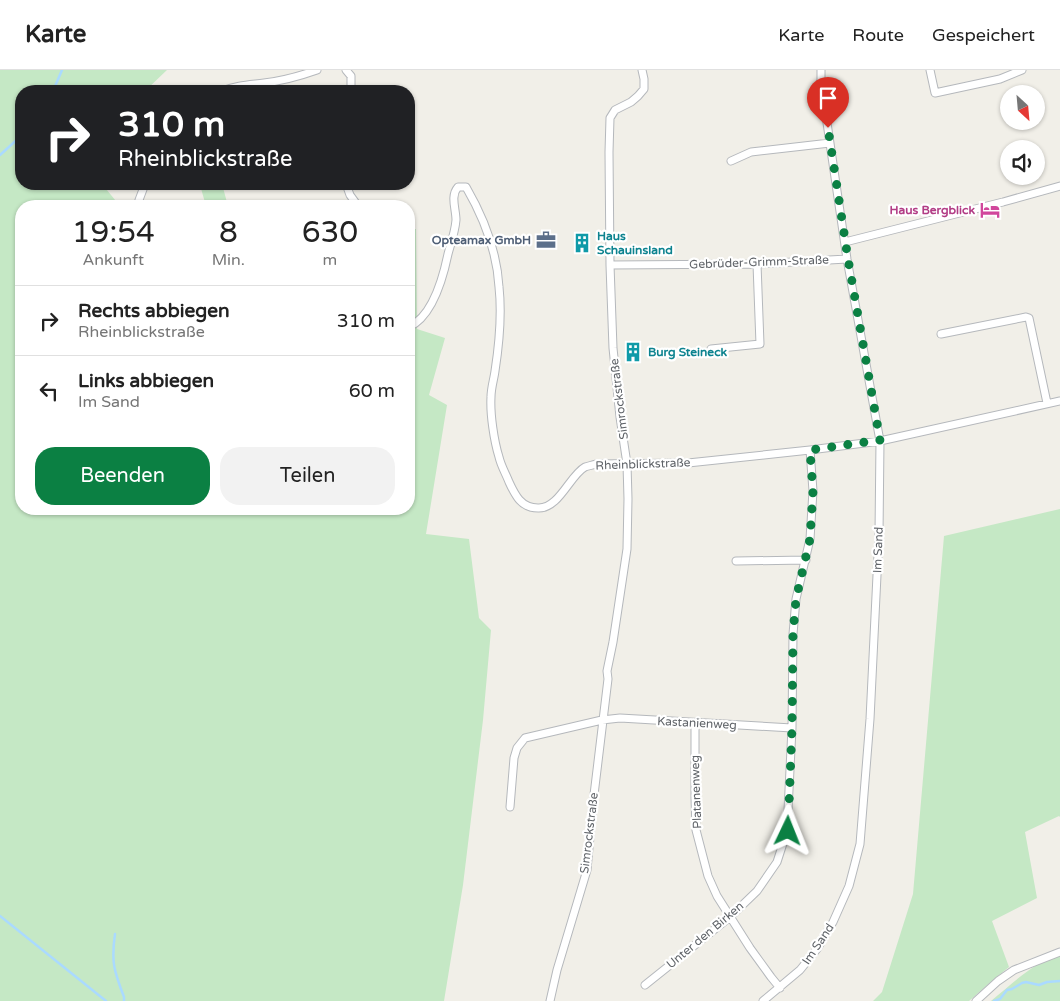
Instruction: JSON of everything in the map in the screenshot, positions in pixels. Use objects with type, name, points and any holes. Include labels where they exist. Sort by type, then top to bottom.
[{"type":"street","points":[[244,85],[300,76],[317,70]]},
{"type":"street","points":[[346,70],[351,76],[351,85]]},
{"type":"street","name":"Simrockstraße","points":[[550,1001],[557,970],[587,870],[608,678],[607,671],[627,549],[627,464],[612,348],[610,118],[615,110],[632,102],[644,88],[642,70]]},
{"type":"street","name":"Im Sand","points":[[763,1001],[800,970],[817,949],[833,922],[849,886],[860,844],[874,641],[879,534],[880,440],[845,242],[821,82],[821,70]]},
{"type":"street","points":[[930,70],[935,93],[1000,79],[1022,70]]},
{"type":"street","points":[[731,161],[751,152],[830,143]]},
{"type":"street","points":[[845,242],[1060,186]]},
{"type":"street","name":"Rheinblickstraße","points":[[415,323],[425,314],[442,280],[456,221],[455,190],[458,187],[466,187],[487,230],[493,249],[500,288],[500,315],[495,370],[490,396],[499,458],[516,498],[526,505],[538,508],[550,505],[584,467],[596,464],[688,464],[810,450],[880,440],[1060,401]]},
{"type":"street","points":[[139,200],[143,190]]},
{"type":"street","name":"Gebrüder-Grimm-Straße","points":[[610,265],[757,264],[848,259]]},
{"type":"street","points":[[711,349],[760,344],[757,264]]},
{"type":"street","points":[[941,334],[1026,317],[1029,318],[1047,403]]},
{"type":"street","name":"Unter den Birken","points":[[645,985],[730,917],[757,891],[777,862],[788,831],[793,634],[796,599],[810,539],[813,491],[810,450]]},
{"type":"street","points":[[736,561],[806,560]]},
{"type":"street","name":"Kastanienweg","points":[[602,720],[620,718],[792,728]]},
{"type":"street","points":[[510,807],[514,758],[517,748],[525,738],[602,720]]},
{"type":"street","name":"Platanenweg","points":[[695,723],[694,798],[696,830],[708,876],[717,896],[730,917],[780,988]]},
{"type":"street","points":[[976,1001],[998,981],[1014,970],[1060,952]]},
{"type":"green space","points":[[0,70],[167,70],[151,85],[15,85],[15,190],[107,190],[115,200],[15,200],[15,515],[415,515],[416,229],[417,329],[445,338],[429,395],[447,405],[426,534],[469,539],[479,618],[491,630],[483,720],[463,885],[444,1001],[0,1001]]},
{"type":"green space","points":[[201,190],[224,190],[226,200],[204,200]]},
{"type":"green space","points":[[1060,509],[1060,817],[1025,832],[1037,898],[992,921],[1009,967],[969,1001],[873,1001],[882,992],[913,894],[944,536]]},
{"type":"green space","points":[[1060,954],[1060,1001],[991,1001],[1032,968]]},
{"type":"waterway","points":[[56,85],[62,70]]},
{"type":"waterway","points":[[0,155],[15,141]]},
{"type":"waterway","points":[[0,916],[106,1001]]},
{"type":"waterway","points":[[115,934],[114,966],[124,1001]]},
{"type":"waterway","points":[[994,1001],[1000,999],[1007,990],[1022,983],[1039,985],[1060,981]]},
{"type":"place","name":"Haus Bergblick","points":[[990,210]]},
{"type":"place","name":"Opteamax GmbH","points":[[546,240]]},
{"type":"place","name":"Haus Schauinsland","points":[[582,243]]},
{"type":"place","name":"Burg Steineck","points":[[633,352]]},
{"type":"route","points":[[788,831],[793,634],[796,599],[810,539],[813,491],[810,450],[880,440],[848,259],[828,128]]}]
